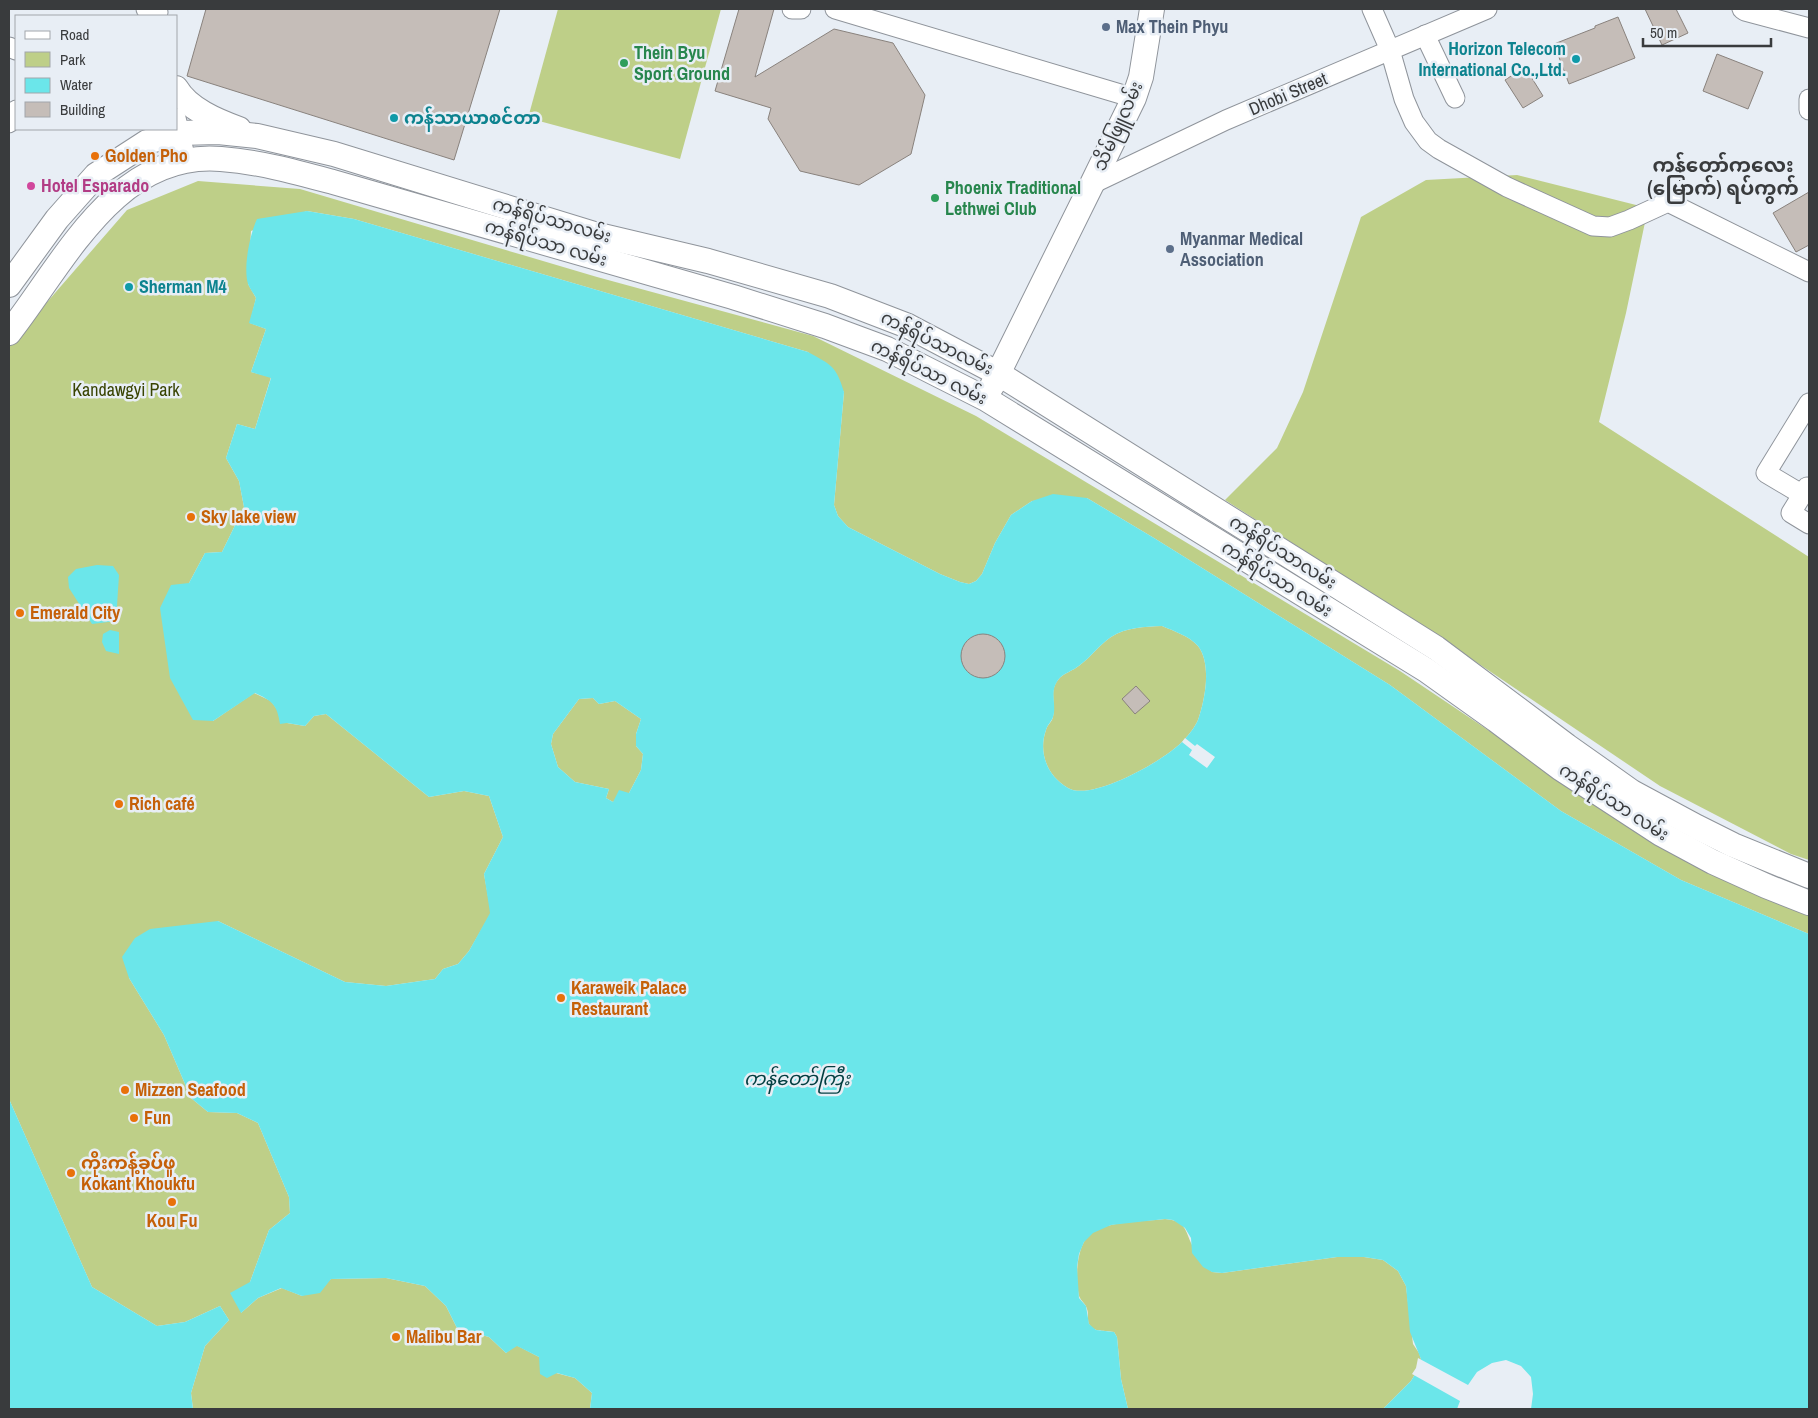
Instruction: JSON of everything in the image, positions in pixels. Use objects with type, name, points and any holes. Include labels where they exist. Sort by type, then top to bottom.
[{"type":"main road","name":"သိမ်ဖြူလမ်း","points":[[986,399],[1134,98],[1141,77],[1152,9]]},
{"type":"main road","points":[[178,91],[182,97],[210,116],[257,136]]},
{"type":"main road","name":"ကန်ရိပ်သာလမ်း","points":[[178,126],[257,136],[350,158],[594,234],[708,261],[830,296],[908,326],[999,374],[1436,648],[1632,792],[1733,845],[1809,876]]},
{"type":"main road","points":[[96,175],[123,142],[139,130]]},
{"type":"main road","name":"ကန်ရိပ်သာလမ်း","points":[[9,285],[57,219],[96,175],[147,142],[170,130]]},
{"type":"main road","name":"ကန်ရိပ်သာ လမ်း","points":[[9,333],[79,237],[105,206],[136,181],[160,168],[186,160],[220,159],[280,168],[455,216],[733,297],[825,326],[887,349],[986,399],[1426,670],[1560,768],[1661,834],[1721,866],[1809,902]]},
{"type":"street","points":[[792,9],[801,9]]},
{"type":"street","points":[[835,9],[1134,98]]},
{"type":"street","points":[[1372,9],[1390,50],[1404,99],[1414,122],[1428,141],[1466,165],[1507,187],[1593,226],[1610,227],[1668,202],[1809,272]]},
{"type":"street","name":"Dhobi Street","points":[[1092,184],[1226,120],[1487,9]]},
{"type":"street","points":[[1742,9],[1809,28]]},
{"type":"street","points":[[1425,35],[1455,98]]},
{"type":"street","points":[[1809,99],[1809,110]]},
{"type":"street","points":[[9,123],[15,112]]},
{"type":"street","points":[[178,126],[186,160]]},
{"type":"street","points":[[1809,403],[1766,474],[1806,491],[1791,513],[1809,524]]},
{"type":"green space","name":"Thein Byu Sport Ground","points":[[558,9],[721,9],[680,159],[528,118]]},
{"type":"green space","points":[[1517,175],[1648,208],[1626,313],[1599,422],[1809,557],[1809,860],[1791,854],[1660,786],[1442,639],[1225,500],[1277,448],[1303,392],[1361,217],[1426,180]]},
{"type":"green space","name":"Kandawgyi Park","points":[[198,181],[300,189],[597,277],[813,336],[976,416],[1400,671],[1591,799],[1809,913],[1809,934],[1681,880],[1561,811],[1390,685],[1087,498],[1032,501],[1011,515],[995,543],[982,574],[976,581],[969,584],[940,574],[848,527],[838,516],[834,505],[844,392],[808,352],[354,219],[307,211],[251,231],[248,284],[256,298],[250,323],[266,329],[251,372],[271,377],[255,429],[237,424],[226,458],[239,481],[244,507],[222,552],[205,553],[189,583],[213,721],[254,693],[271,701],[287,723],[305,726],[314,716],[326,714],[429,797],[464,791],[489,796],[503,837],[484,874],[491,913],[469,951],[458,964],[443,969],[435,979],[386,986],[345,982],[218,921],[129,978],[164,1035],[191,1098],[208,1112],[237,1113],[258,1123],[289,1197],[290,1213],[269,1230],[241,1313],[258,1298],[282,1288],[302,1296],[331,1279],[386,1278],[425,1286],[446,1306],[457,1328],[489,1337],[506,1353],[516,1345],[539,1357],[556,1373],[575,1378],[592,1393],[590,1409],[193,1409],[191,1393],[205,1346],[229,1320],[220,1306],[185,1322],[157,1326],[92,1287],[9,1099],[9,346],[127,210]]},
{"type":"green space","points":[[1162,626],[1190,639],[1198,646],[1205,662],[1205,693],[1195,726],[1174,749],[1128,777],[1094,789],[1079,791],[1068,788],[1050,770],[1046,763],[1043,747],[1047,728],[1053,717],[1055,684],[1063,676],[1080,665],[1107,640],[1117,634],[1135,628]]},
{"type":"green space","points":[[593,698],[599,704],[615,701],[641,719],[636,734],[636,746],[643,754],[641,770],[629,793],[613,802],[606,798],[609,789],[575,782],[558,767],[551,744],[553,734],[579,699]]},
{"type":"green space","points":[[1165,1219],[1177,1222],[1184,1227],[1194,1249],[1212,1272],[1222,1273],[1337,1257],[1364,1257],[1383,1260],[1398,1271],[1406,1286],[1413,1344],[1421,1359],[1411,1381],[1383,1409],[1128,1409],[1121,1379],[1117,1337],[1114,1332],[1097,1330],[1089,1324],[1088,1311],[1079,1296],[1077,1280],[1078,1261],[1087,1237],[1101,1228],[1119,1223]]},
{"type":"water","name":"ကန်တော်ကြီး","points":[[307,211],[354,219],[808,352],[832,367],[838,376],[844,392],[834,505],[838,516],[848,527],[940,574],[969,584],[976,581],[982,574],[995,543],[1011,515],[1032,501],[1053,494],[1087,498],[1390,685],[1561,811],[1681,880],[1809,934],[1809,1409],[1383,1409],[1411,1381],[1421,1359],[1410,1332],[1406,1286],[1398,1271],[1383,1260],[1364,1257],[1337,1257],[1222,1273],[1212,1272],[1203,1267],[1192,1253],[1191,1238],[1185,1228],[1173,1220],[1165,1219],[1111,1225],[1093,1233],[1084,1242],[1079,1254],[1077,1267],[1079,1298],[1086,1306],[1089,1324],[1096,1330],[1114,1332],[1117,1337],[1121,1379],[1128,1409],[590,1409],[592,1393],[575,1378],[557,1373],[547,1378],[540,1374],[539,1357],[517,1346],[506,1353],[489,1337],[457,1328],[446,1306],[425,1286],[386,1278],[331,1279],[320,1293],[302,1296],[281,1288],[258,1298],[241,1313],[230,1293],[250,1282],[269,1230],[290,1213],[289,1197],[258,1123],[237,1113],[208,1112],[191,1098],[164,1035],[129,978],[122,957],[135,938],[150,929],[218,921],[345,982],[386,986],[435,979],[443,969],[458,964],[469,951],[490,913],[484,874],[503,837],[489,796],[464,791],[429,797],[326,714],[314,716],[305,726],[287,723],[280,724],[273,704],[255,693],[213,721],[193,720],[170,678],[160,608],[171,585],[189,583],[205,553],[222,552],[244,507],[239,481],[226,458],[237,424],[255,429],[271,378],[251,372],[266,329],[249,323],[256,298],[248,284],[246,269],[250,242],[257,219]],"holes":[[[1162,626],[1190,639],[1198,646],[1205,662],[1205,693],[1195,726],[1174,749],[1128,777],[1094,789],[1079,791],[1068,788],[1055,777],[1046,763],[1044,755],[1044,738],[1054,712],[1055,685],[1058,680],[1080,665],[1107,640],[1117,634],[1135,628]],[[593,698],[599,704],[615,701],[641,719],[636,734],[636,746],[643,754],[641,770],[629,793],[619,790],[613,802],[606,798],[609,789],[575,782],[558,767],[551,744],[553,734],[579,699]]]},
{"type":"water","points":[[97,565],[113,566],[119,575],[116,621],[92,624],[69,588],[68,577],[76,569]]},
{"type":"water","points":[[110,630],[119,632],[119,654],[106,651],[102,642],[103,634]]},
{"type":"water","points":[[9,1099],[92,1287],[157,1326],[185,1322],[220,1306],[229,1320],[205,1346],[191,1393],[193,1409],[9,1409]]},
{"type":"pier","points":[[1185,738],[1215,757],[1207,768],[1189,755],[1192,750],[1182,742]]},
{"type":"pier","points":[[1418,1358],[1468,1385],[1477,1372],[1492,1363],[1506,1360],[1521,1366],[1531,1377],[1533,1394],[1531,1409],[1457,1409],[1460,1401],[1412,1374],[1416,1368]]},
{"type":"building","name":"ကန်သာယာစင်တာ","points":[[206,9],[500,9],[454,160],[187,76]]},
{"type":"building","points":[[739,9],[774,9],[755,77],[834,29],[893,43],[925,95],[911,154],[859,185],[800,171],[768,119],[771,108],[715,91]]},
{"type":"building","points":[[1645,9],[1676,9],[1688,33],[1662,45]]},
{"type":"building","points":[[1618,17],[1635,58],[1569,84],[1554,44]]},
{"type":"building","points":[[1717,54],[1763,72],[1748,109],[1703,91]]},
{"type":"building","points":[[1525,67],[1543,96],[1523,108],[1505,80]]},
{"type":"building","points":[[1809,192],[1809,245],[1796,252],[1773,213]]},
{"type":"building","points":[[987,634],[999,640],[1004,647],[1004,665],[999,672],[992,677],[979,678],[967,672],[962,665],[961,652],[967,640],[974,635]]},
{"type":"building","points":[[1136,686],[1150,701],[1135,714],[1122,699]]},
{"type":"place","name":"Max Thein Phyu","points":[[1106,27]]},
{"type":"place","name":"Horizon Telecom International Co.,Ltd.","points":[[1576,59]]},
{"type":"place","name":"Thein Byu Sport Ground","points":[[624,63]]},
{"type":"place","name":"ကန်သာယာစင်တာ","points":[[394,118]]},
{"type":"place","name":"Golden Pho","points":[[95,156]]},
{"type":"place","name":"Hotel Esparado","points":[[31,186]]},
{"type":"place","name":"Phoenix Traditional Lethwei Club","points":[[935,198]]},
{"type":"place","name":"Myanmar Medical Association","points":[[1170,249]]},
{"type":"place","name":"Sherman M4","points":[[129,287]]},
{"type":"place","name":"Sky lake view","points":[[191,517]]},
{"type":"place","name":"Emerald City","points":[[20,613]]},
{"type":"place","name":"Rich café","points":[[119,804]]},
{"type":"place","name":"Karaweik Palace Restaurant","points":[[561,998]]},
{"type":"place","name":"Mizzen Seafood","points":[[125,1090]]},
{"type":"place","name":"Fun","points":[[134,1118]]},
{"type":"place","name":"ကိုးကန့်ခုပ်ဖူ Kokant Khoukfu","points":[[71,1173]]},
{"type":"place","name":"Kou Fu","points":[[172,1202]]},
{"type":"place","name":"Malibu Bar","points":[[396,1337]]},
{"type":"district","name":"ကန်တော်ကလေး (မြောက်) ရပ်ကွက်","points":[[1723,176]]}]
